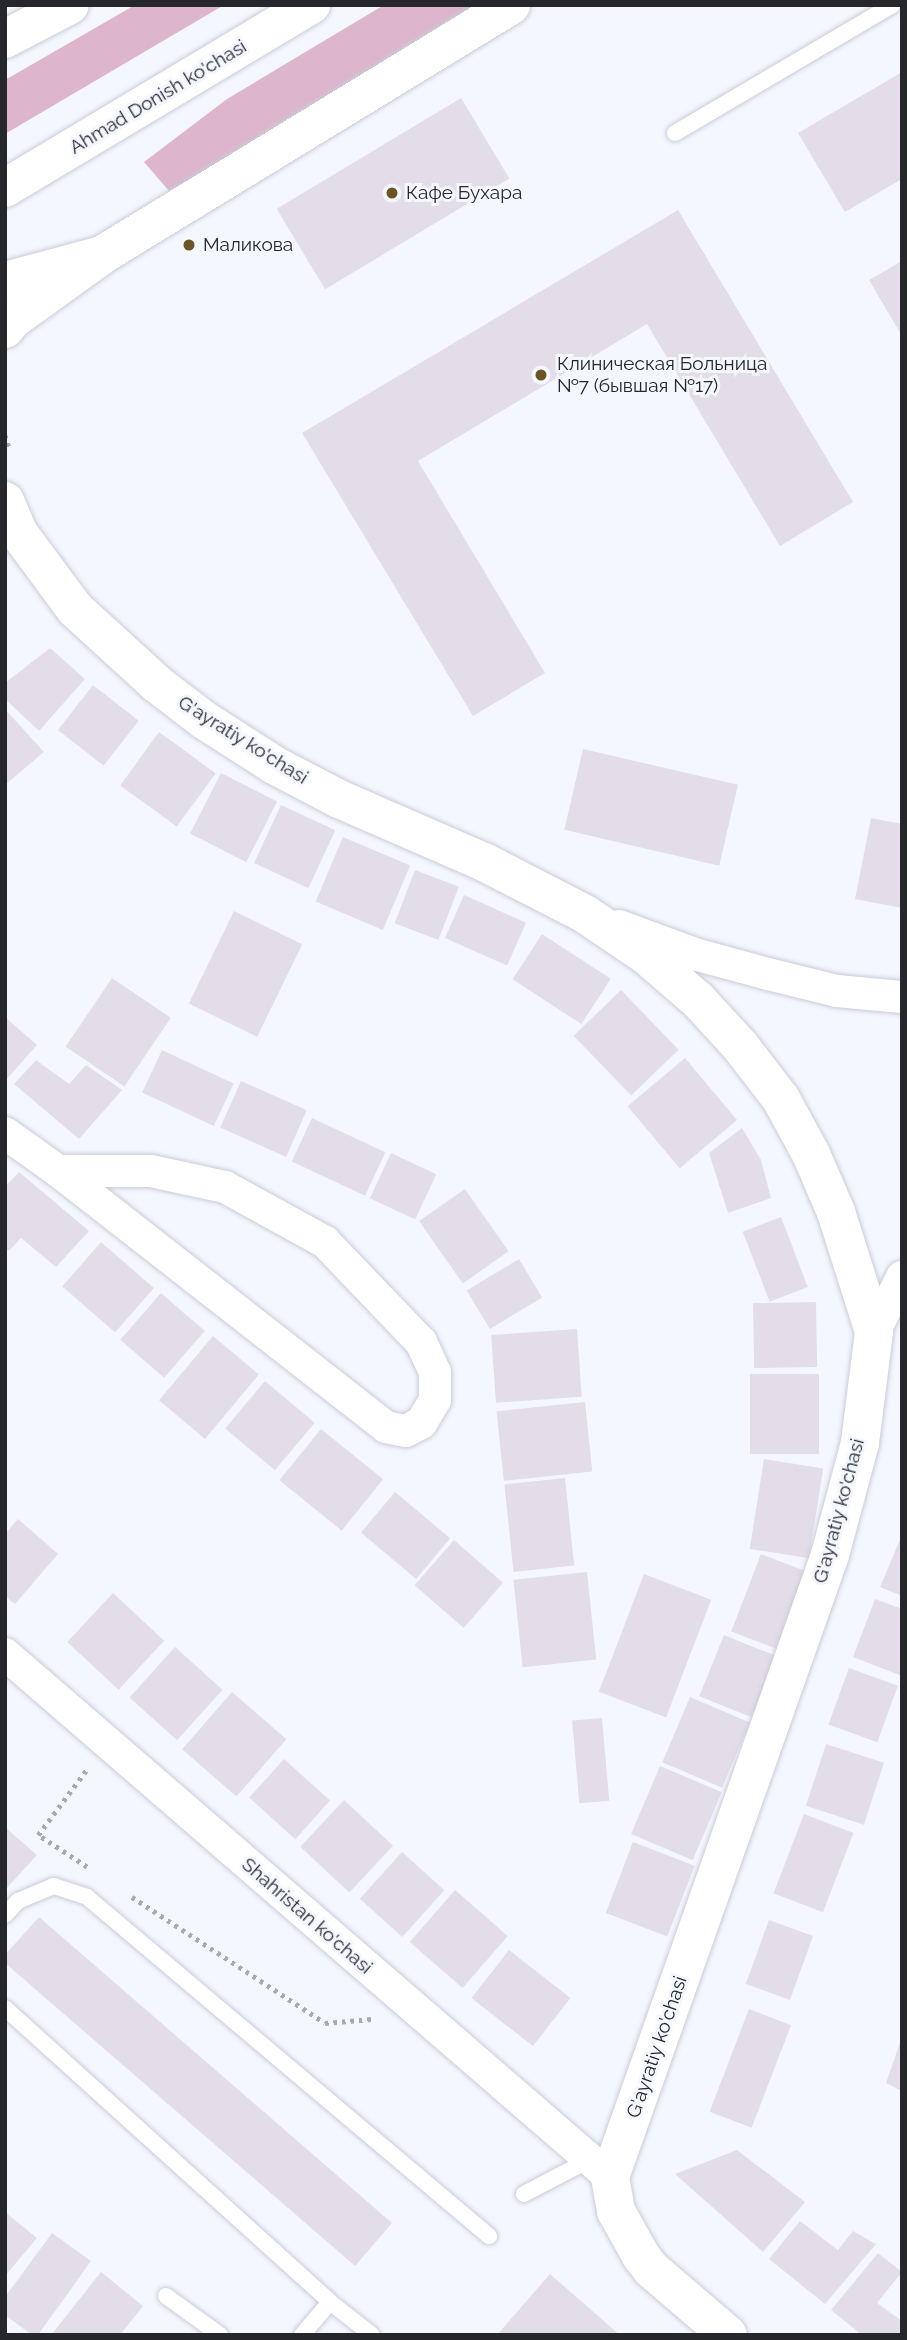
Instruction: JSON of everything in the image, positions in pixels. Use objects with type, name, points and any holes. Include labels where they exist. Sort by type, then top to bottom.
[{"type":"main road","points":[[5,39],[70,5]]},
{"type":"main road","name":"Ahmad Donish ko'chasi","points":[[5,188],[311,5]]},
{"type":"main road","points":[[7,324],[102,255],[510,5]]},
{"type":"main road","points":[[5,281],[102,255]]},
{"type":"main road","name":"G'ayratiy ko'chasi","points":[[5,501],[18,532],[75,609],[157,684],[204,720],[274,765],[339,799],[484,862],[585,914],[647,956],[698,1000],[741,1047],[780,1099],[811,1154],[836,1212],[874,1332],[860,1443],[830,1555],[599,2169]]},
{"type":"main road","points":[[599,2169],[616,2211],[640,2256],[651,2269],[728,2335]]},
{"type":"street","name":"G'ayratiy ko'chasi","points":[[585,914],[698,955],[768,974],[837,991],[902,996]]},
{"type":"street","points":[[5,1133],[58,1171],[386,1427],[406,1431],[421,1423],[435,1401],[435,1372],[421,1342],[326,1242],[225,1187],[151,1171],[58,1171]]},
{"type":"street","points":[[874,1332],[902,1277]]},
{"type":"street","name":"Shahristan ko'chasi","points":[[5,1654],[599,2169]]},
{"type":"lane","points":[[675,133],[892,5]]},
{"type":"lane","points":[[5,1914],[18,1901],[54,1886],[87,1897],[489,2236]]},
{"type":"lane","points":[[5,2008],[330,2302],[372,2335]]},
{"type":"lane","points":[[524,2194],[599,2169]]},
{"type":"lane","points":[[166,2296],[220,2335]]},
{"type":"lane","points":[[302,2335],[330,2302]]},
{"type":"path","points":[[5,435],[9,447]]},
{"type":"path","points":[[95,1872],[38,1835],[107,1742]]},
{"type":"path","points":[[130,1895],[325,2023],[420,2015]]},
{"type":"shaded area","points":[[135,5],[224,5],[5,134],[5,80]]},
{"type":"shaded area","points":[[384,5],[474,5],[273,131],[169,191],[144,162],[227,99]]},
{"type":"building","points":[[902,72],[902,179],[845,212],[798,133]]},
{"type":"building","name":"Кафе Бухара","points":[[461,98],[509,179],[325,289],[277,209]]},
{"type":"building","points":[[678,210],[853,502],[780,546],[647,324],[418,461],[545,673],[473,716],[302,433]]},
{"type":"building","points":[[902,261],[902,336],[869,280]]},
{"type":"building","points":[[50,648],[85,679],[39,731],[5,699],[5,683]]},
{"type":"building","points":[[93,685],[139,721],[104,766],[58,730]]},
{"type":"building","points":[[5,709],[44,752],[5,785]]},
{"type":"building","points":[[159,732],[216,773],[177,827],[120,785]]},
{"type":"building","points":[[583,749],[738,785],[719,866],[564,830]]},
{"type":"building","points":[[221,773],[277,802],[246,862],[190,834]]},
{"type":"building","points":[[281,805],[335,830],[308,888],[254,863]]},
{"type":"building","points":[[871,818],[902,824],[902,908],[855,899]]},
{"type":"building","points":[[343,837],[410,866],[383,930],[316,901]]},
{"type":"building","points":[[415,870],[459,887],[438,940],[395,923]]},
{"type":"building","points":[[464,895],[526,923],[507,966],[445,938]]},
{"type":"building","points":[[234,911],[302,944],[257,1037],[189,1004]]},
{"type":"building","points":[[542,934],[611,979],[581,1024],[513,979]]},
{"type":"building","points":[[112,978],[171,1018],[124,1087],[66,1047]]},
{"type":"building","points":[[621,990],[679,1050],[631,1096],[574,1036]]},
{"type":"building","points":[[5,1017],[37,1045],[5,1081]]},
{"type":"building","points":[[162,1050],[234,1083],[214,1126],[142,1093]]},
{"type":"building","points":[[685,1058],[737,1120],[680,1168],[628,1106]]},
{"type":"building","points":[[36,1060],[69,1084],[86,1065],[122,1090],[79,1139],[14,1084]]},
{"type":"building","points":[[241,1081],[307,1110],[286,1157],[220,1128]]},
{"type":"building","points":[[312,1118],[385,1152],[365,1196],[292,1162]]},
{"type":"building","points":[[742,1128],[761,1160],[771,1198],[728,1213],[709,1153]]},
{"type":"building","points":[[391,1153],[436,1174],[415,1219],[370,1198]]},
{"type":"building","points":[[19,1172],[89,1231],[56,1267],[21,1238],[9,1251],[5,1248],[5,1187]]},
{"type":"building","points":[[465,1189],[509,1251],[463,1283],[419,1221]]},
{"type":"building","points":[[781,1217],[808,1287],[770,1302],[743,1232]]},
{"type":"building","points":[[101,1242],[154,1288],[115,1332],[62,1287]]},
{"type":"building","points":[[519,1259],[542,1298],[490,1329],[467,1290]]},
{"type":"building","points":[[161,1293],[205,1331],[164,1378],[120,1340]]},
{"type":"building","points":[[816,1302],[817,1367],[754,1368],[753,1303]]},
{"type":"building","points":[[577,1329],[582,1397],[496,1403],[491,1335]]},
{"type":"building","points":[[213,1336],[259,1375],[205,1439],[159,1400]]},
{"type":"building","points":[[750,1374],[819,1374],[819,1454],[750,1454]]},
{"type":"building","points":[[265,1381],[315,1423],[275,1470],[225,1428]]},
{"type":"building","points":[[585,1402],[592,1472],[504,1481],[496,1411]]},
{"type":"building","points":[[321,1429],[383,1479],[342,1531],[279,1480]]},
{"type":"building","points":[[764,1459],[823,1468],[809,1558],[750,1549]]},
{"type":"building","points":[[565,1478],[574,1566],[514,1572],[504,1484]]},
{"type":"building","points":[[395,1492],[450,1538],[416,1579],[361,1533]]},
{"type":"building","points":[[18,1519],[58,1554],[15,1604],[5,1596],[5,1534]]},
{"type":"building","points":[[902,1535],[902,1596],[880,1587]]},
{"type":"building","points":[[454,1540],[503,1583],[464,1628],[415,1585]]},
{"type":"building","points":[[761,1554],[810,1573],[781,1650],[731,1631]]},
{"type":"building","points":[[587,1572],[596,1660],[523,1667],[513,1580]]},
{"type":"building","points":[[644,1574],[711,1600],[666,1717],[599,1692]]},
{"type":"building","points":[[113,1593],[164,1641],[119,1690],[67,1642]]},
{"type":"building","points":[[875,1599],[902,1609],[902,1676],[853,1657]]},
{"type":"building","points":[[724,1635],[777,1656],[752,1718],[699,1696]]},
{"type":"building","points":[[175,1647],[223,1690],[177,1740],[129,1698]]},
{"type":"building","points":[[849,1668],[898,1686],[877,1742],[828,1724]]},
{"type":"building","points":[[232,1692],[286,1739],[236,1797],[182,1749]]},
{"type":"building","points":[[690,1697],[750,1722],[722,1788],[662,1762]]},
{"type":"building","points":[[602,1718],[609,1801],[579,1803],[572,1721]]},
{"type":"building","points":[[826,1744],[884,1763],[864,1825],[806,1806]]},
{"type":"building","points":[[284,1759],[330,1800],[295,1839],[249,1798]]},
{"type":"building","points":[[660,1766],[722,1792],[693,1860],[631,1834]]},
{"type":"building","points":[[344,1800],[393,1846],[349,1893],[300,1847]]},
{"type":"building","points":[[804,1814],[853,1833],[823,1912],[774,1893]]},
{"type":"building","points":[[5,1827],[37,1855],[5,1890]]},
{"type":"building","points":[[633,1842],[695,1866],[667,1937],[606,1913]]},
{"type":"building","points":[[402,1852],[444,1890],[402,1937],[360,1899]]},
{"type":"building","points":[[455,1890],[508,1936],[463,1988],[410,1942]]},
{"type":"building","points":[[39,1917],[392,2223],[355,2266],[5,1963],[5,1955]]},
{"type":"building","points":[[769,1920],[813,1936],[790,2000],[746,1984]]},
{"type":"building","points":[[509,1950],[570,1998],[533,2046],[471,1998]]},
{"type":"building","points":[[749,2009],[791,2025],[752,2128],[710,2112]]},
{"type":"building","points":[[902,2040],[902,2091],[886,2083]]},
{"type":"building","points":[[737,2150],[805,2202],[763,2252],[675,2174]]},
{"type":"building","points":[[5,2212],[37,2238],[5,2276]]},
{"type":"building","points":[[800,2221],[838,2250],[853,2231],[876,2244],[825,2304],[769,2259]]},
{"type":"building","points":[[52,2233],[91,2261],[38,2335],[32,2335],[5,2315],[5,2297]]},
{"type":"building","points":[[878,2253],[902,2272],[877,2303],[902,2321],[902,2335],[862,2335],[831,2310]]},
{"type":"building","points":[[101,2272],[143,2306],[120,2335],[51,2335]]},
{"type":"building","points":[[550,2274],[620,2335],[497,2335]]},
{"type":"place","name":"Кафе Бухара","points":[[392,193]]},
{"type":"place","name":"Маликова","points":[[189,245]]},
{"type":"place","name":"Клиническая Больница №7 (бывшая №17)","points":[[541,375]]}]
